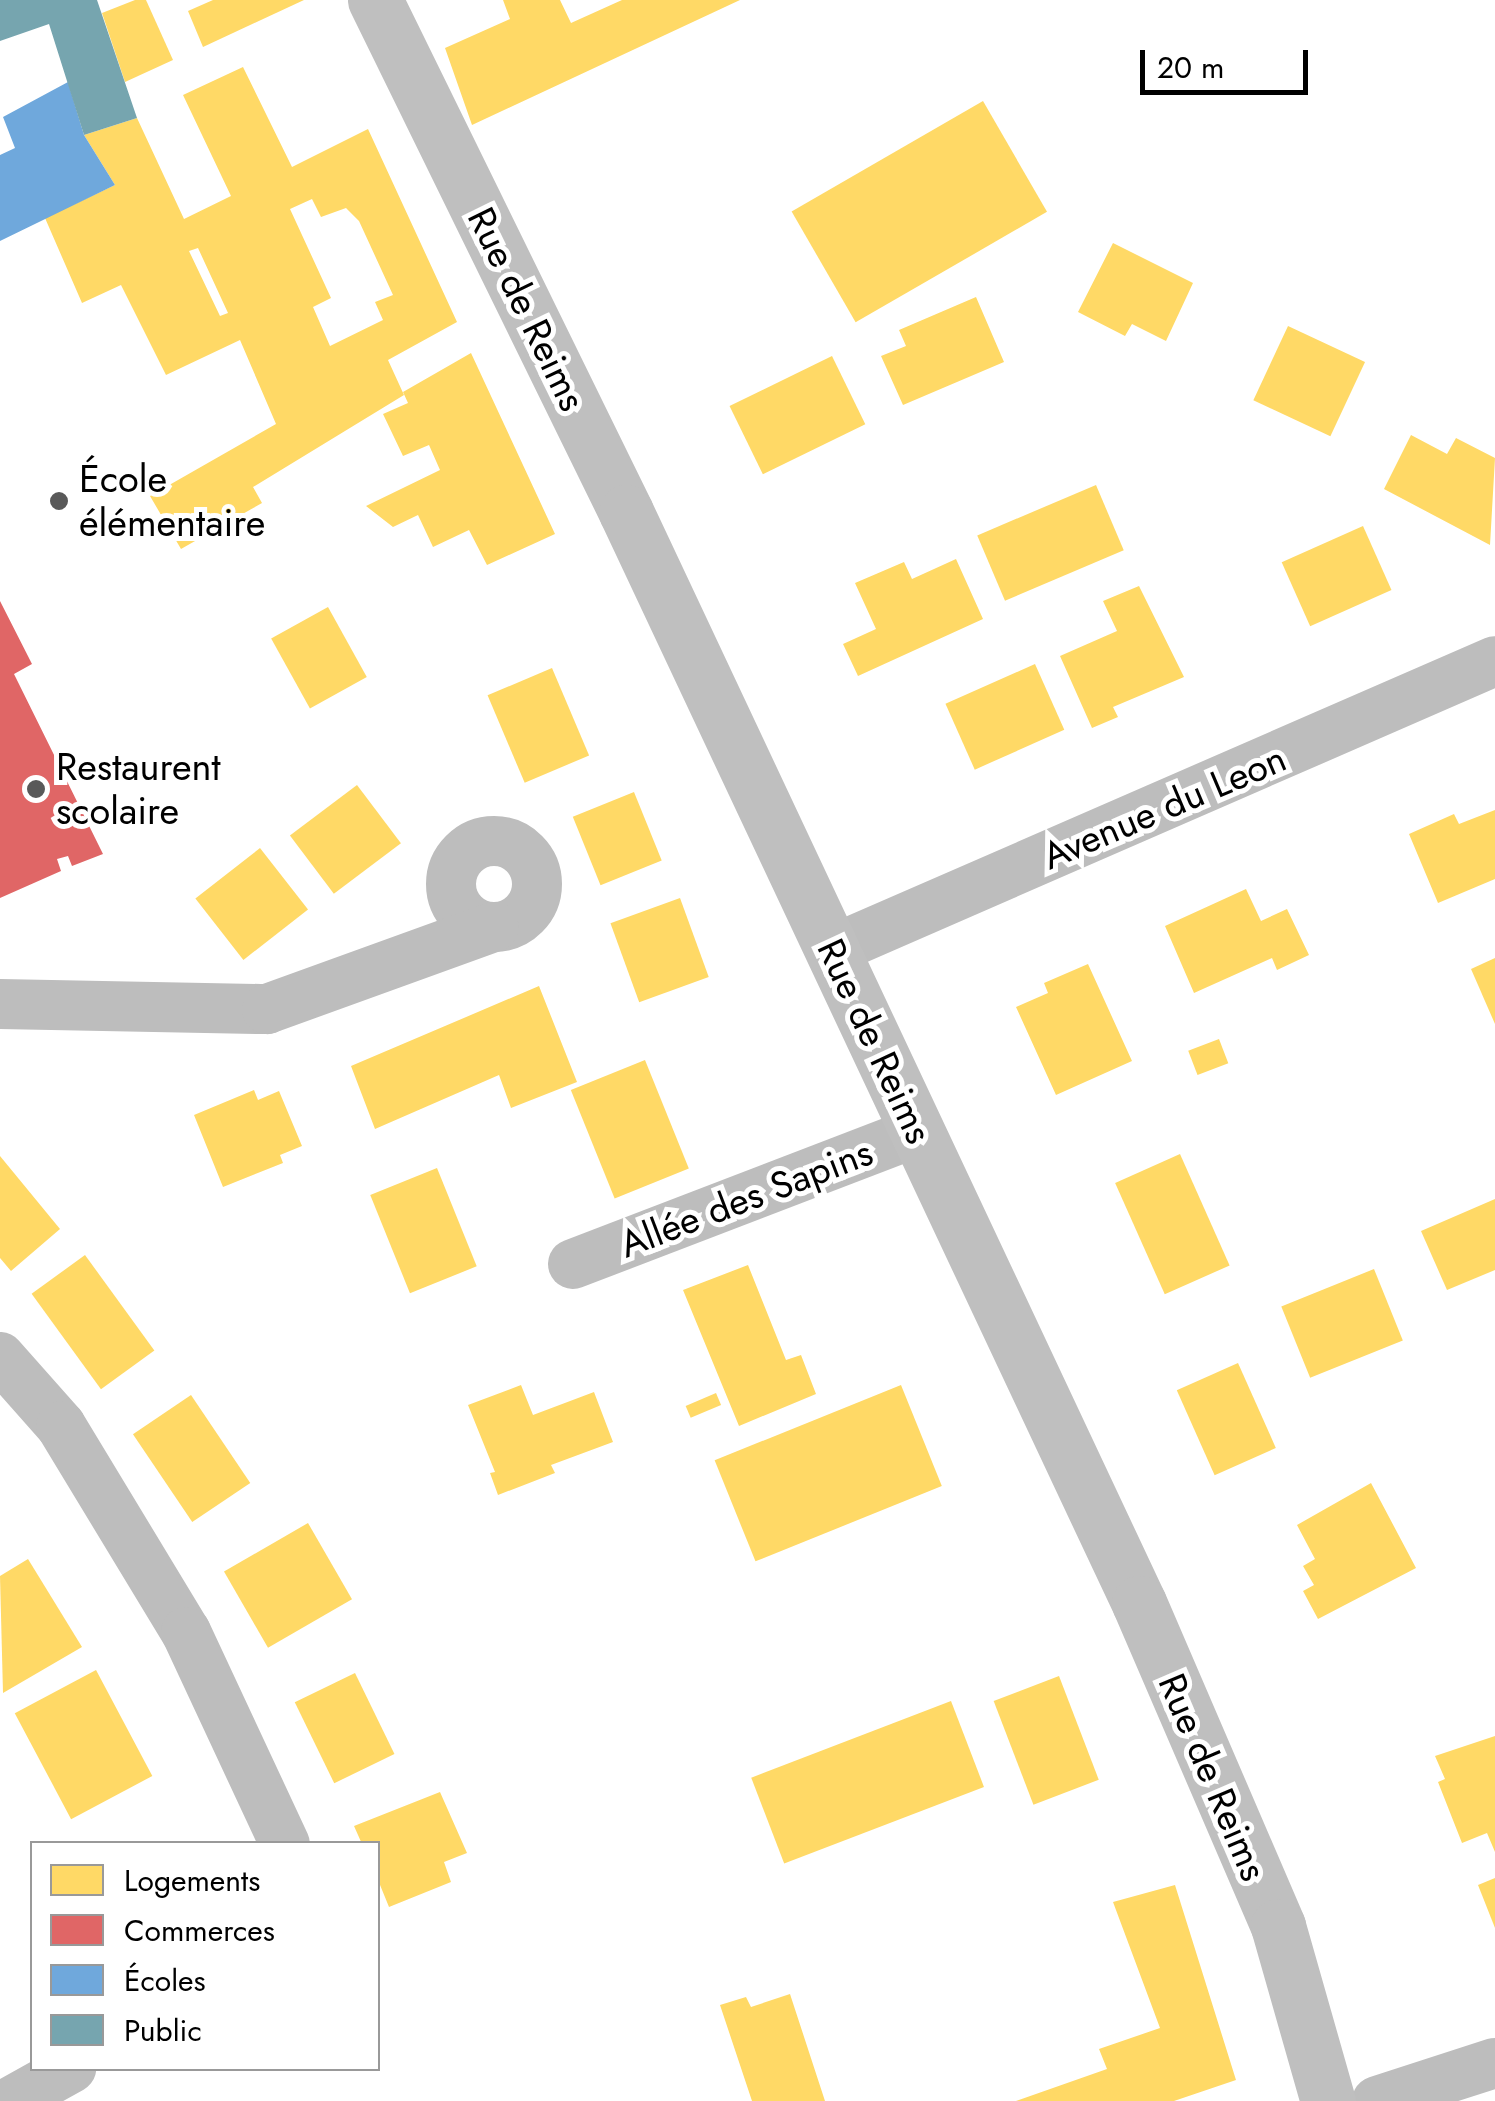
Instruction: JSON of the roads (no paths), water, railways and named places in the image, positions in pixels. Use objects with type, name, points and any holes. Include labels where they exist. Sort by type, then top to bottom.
[{"type":"main road","name":"Rue de Reims","points":[[376,0],[919,1132],[1138,1603],[1278,1926],[1328,2101]]},
{"type":"street","name":"Avenue du Leon","points":[[832,950],[1495,660]]},
{"type":"street","points":[[0,1004],[267,1010],[494,927]]},
{"type":"street","name":"Allée des Sapins","points":[[573,1264],[919,1132]]},
{"type":"street","points":[[0,1356],[61,1426],[186,1632],[284,1841]]},
{"type":"street","points":[[1378,2101],[1495,2064]]},
{"type":"street","points":[[12,2101],[66,2071]]},
{"type":"place","name":"École élémentaire","points":[[59,501]]},
{"type":"place","name":"Restaurent scolaire","points":[[36,789]]}]
